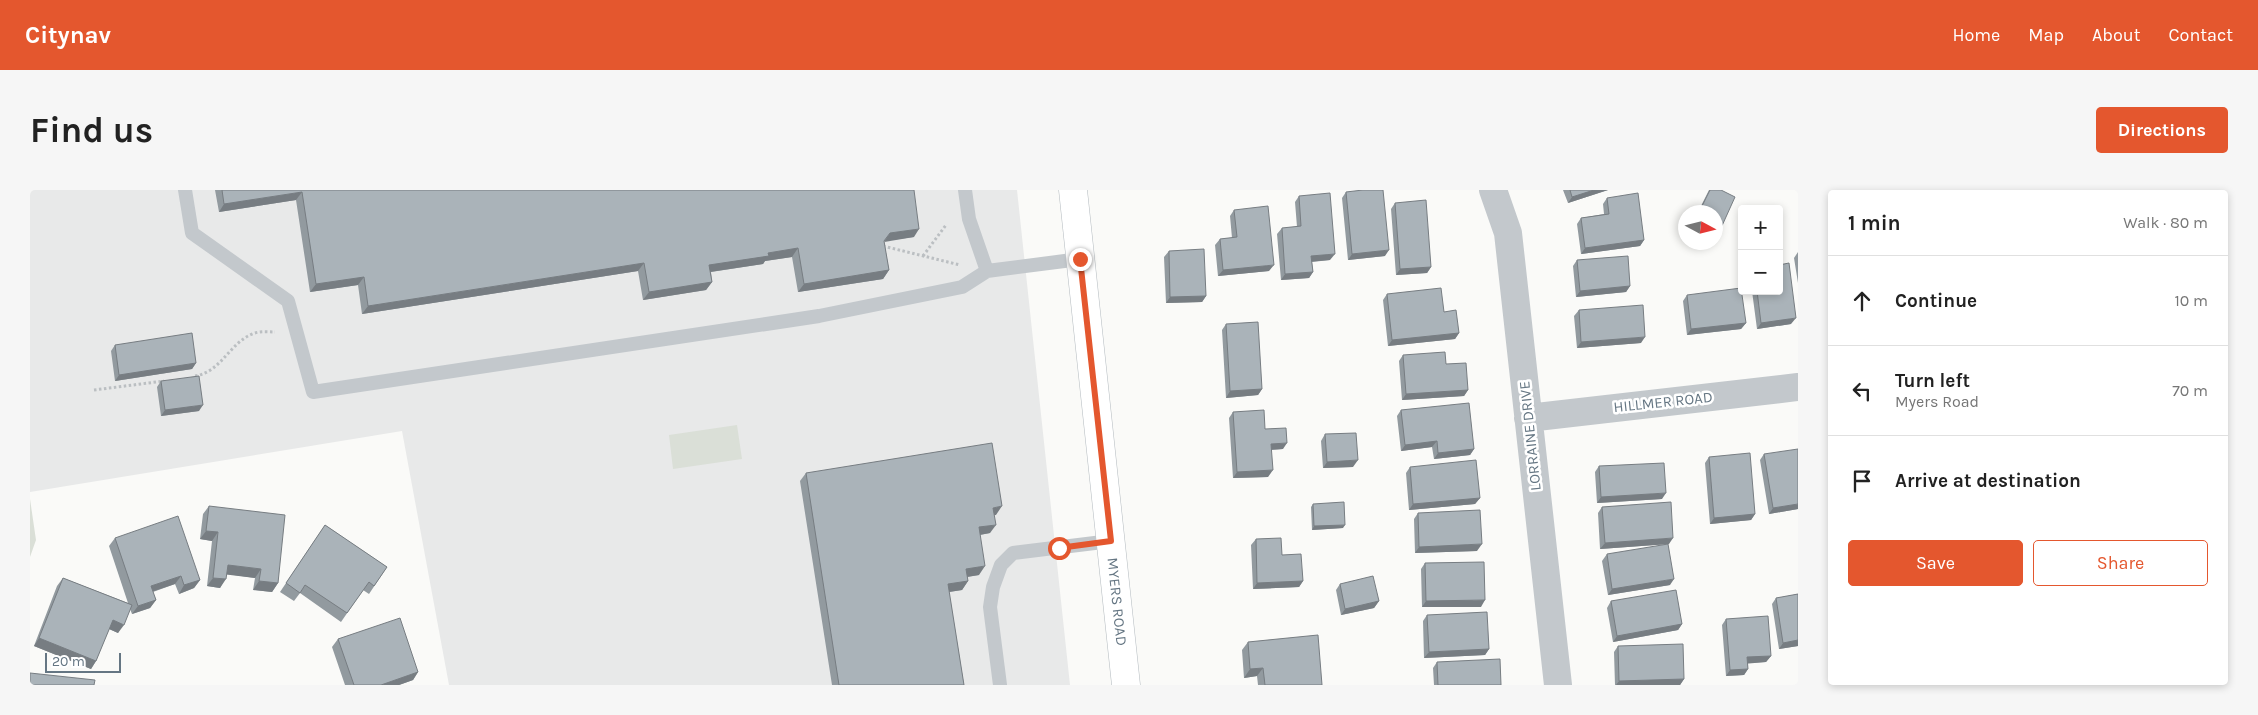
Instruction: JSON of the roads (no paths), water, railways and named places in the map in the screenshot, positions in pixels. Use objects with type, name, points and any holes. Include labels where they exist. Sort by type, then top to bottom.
[{"type":"main road","name":"MYERS ROAD","points":[[1073,190],[1126,685]]},
{"type":"street","name":"LORRAINE DRIVE","points":[[1493,190],[1508,233],[1558,685]]},
{"type":"street","name":"HILLMER ROAD","points":[[1528,418],[1798,387]]},
{"type":"lane","points":[[185,190],[192,233],[288,302],[313,392],[819,316],[962,287],[987,271],[1080,259]]},
{"type":"lane","points":[[965,190],[969,219],[987,271]]},
{"type":"lane","points":[[1000,685],[990,607],[993,587],[1000,566],[1013,553],[1111,541]]}]
